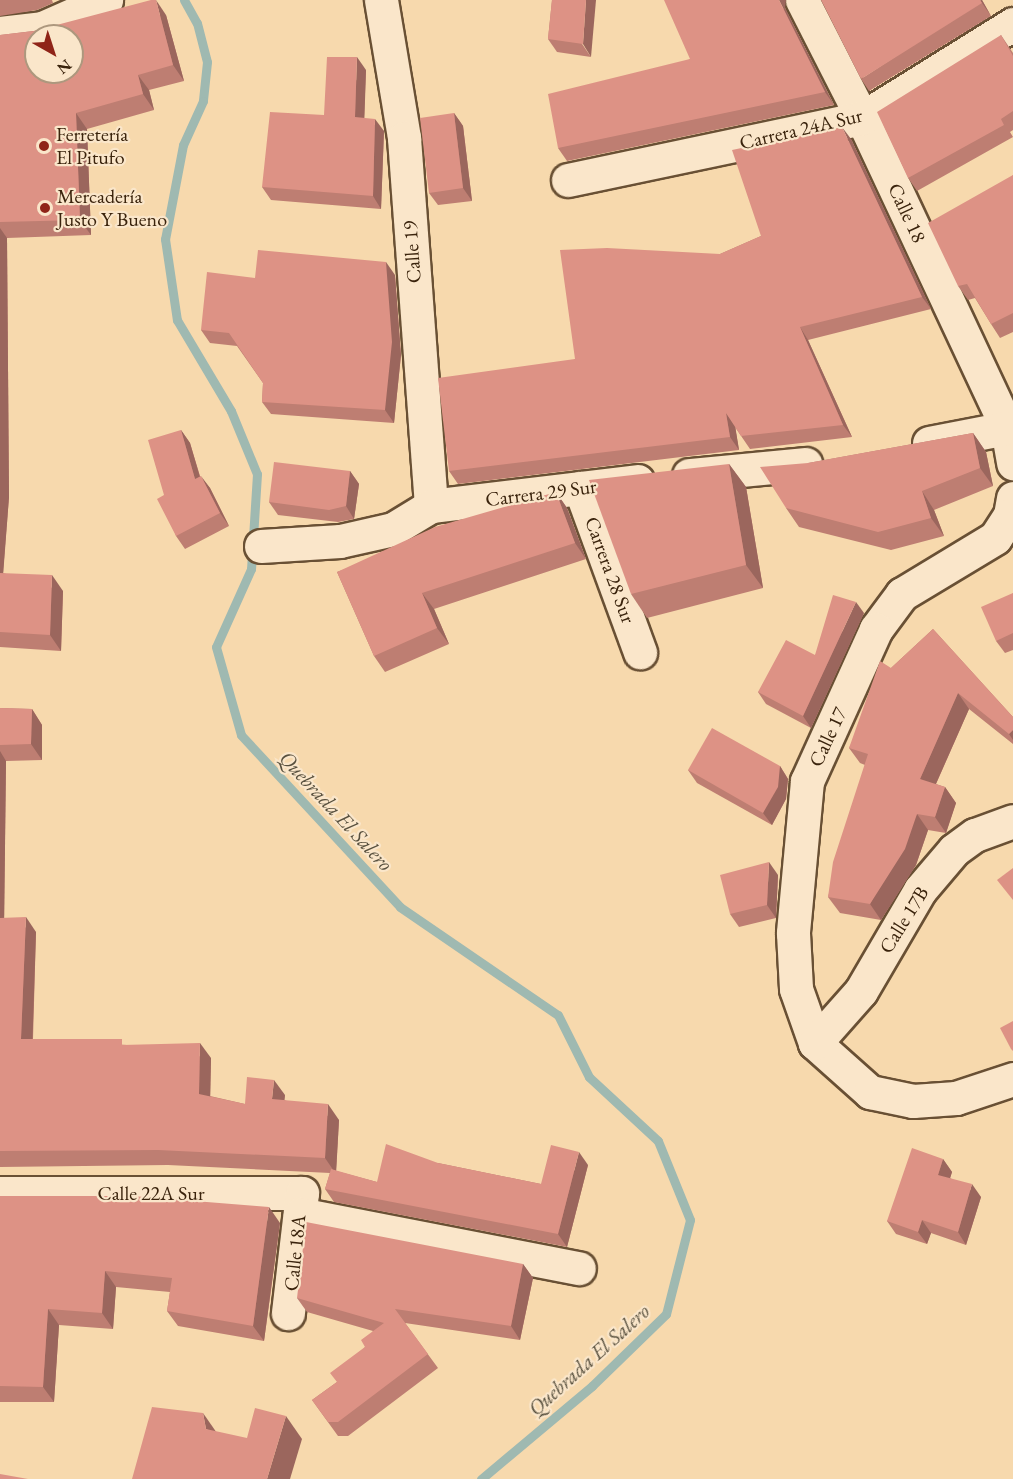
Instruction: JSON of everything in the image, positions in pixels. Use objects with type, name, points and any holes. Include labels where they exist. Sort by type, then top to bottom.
[{"type":"street","points":[[0,33],[42,28],[106,0]]},
{"type":"street","name":"Calle 19","points":[[381,0],[404,138],[431,506]]},
{"type":"street","name":"Calle 18","points":[[802,0],[862,118],[1007,428]]},
{"type":"street","name":"Carrera 24A Sur","points":[[568,180],[862,118],[1013,24]]},
{"type":"street","points":[[896,450],[1007,428],[1013,463]]},
{"type":"street","name":"Carrera 29 Sur","points":[[431,506],[840,460]]},
{"type":"street","name":"Carrera 28 Sur","points":[[580,488],[640,652]]},
{"type":"street","name":"Calle 17","points":[[815,1043],[796,989],[793,933],[807,781],[876,629],[902,594],[969,558],[995,538],[1010,515],[1013,498]]},
{"type":"street","points":[[261,546],[340,541],[393,530],[431,506]]},
{"type":"street","name":"Calle 17B","points":[[815,1043],[861,991],[920,890],[954,850],[975,835],[1013,821]]},
{"type":"street","points":[[815,1043],[870,1092],[913,1101],[956,1098],[1013,1079]]},
{"type":"street","name":"Calle 22A Sur","points":[[0,1193],[301,1204],[579,1268]]},
{"type":"street","name":"Calle 18A","points":[[288,1313],[301,1204]]},
{"type":"building","points":[[156,0],[173,65],[138,75],[143,94],[76,113],[80,220],[0,222],[0,35],[24,32],[24,84],[84,84],[84,24],[60,24]]},
{"type":"building","points":[[552,0],[586,0],[583,44],[548,39]]},
{"type":"building","points":[[664,0],[779,0],[825,92],[558,148],[548,94],[690,59]]},
{"type":"building","points":[[821,0],[980,0],[982,3],[861,79]]},
{"type":"building","points":[[1001,35],[1013,56],[1013,111],[1001,119],[1004,125],[908,178],[877,112]]},
{"type":"building","points":[[327,57],[357,57],[355,117],[375,119],[373,196],[262,187],[270,112],[324,115]]},
{"type":"building","points":[[454,113],[463,188],[429,193],[420,118]]},
{"type":"building","points":[[842,127],[922,297],[800,327],[843,425],[741,436],[726,413],[730,437],[449,471],[438,378],[575,359],[560,250],[607,248],[720,254],[761,236],[732,150]]},
{"type":"building","points":[[1013,175],[1013,313],[991,324],[967,284],[958,286],[928,223]]},
{"type":"building","points":[[258,250],[386,262],[392,342],[385,410],[262,402],[263,383],[229,333],[201,330],[207,272],[255,278]]},
{"type":"building","points":[[181,430],[195,479],[201,476],[220,513],[176,536],[157,499],[164,495],[148,440]]},
{"type":"building","points":[[973,433],[980,468],[922,491],[931,518],[878,532],[786,508],[760,467],[808,463]]},
{"type":"building","points":[[274,462],[350,471],[346,506],[329,510],[269,502]]},
{"type":"building","points":[[729,464],[746,565],[631,594],[589,480]]},
{"type":"building","points":[[556,492],[575,543],[422,593],[437,628],[374,656],[337,572],[435,527]]},
{"type":"building","points":[[0,573],[52,575],[50,635],[0,632]]},
{"type":"building","points":[[1013,593],[1013,633],[996,641],[981,607]]},
{"type":"building","points":[[833,595],[856,602],[803,716],[758,692],[786,640],[815,655]]},
{"type":"building","points":[[933,629],[1013,717],[1013,730],[1009,734],[958,693],[920,779],[945,787],[935,817],[917,814],[905,849],[870,904],[828,897],[833,862],[868,754],[849,748],[880,661],[891,668]]},
{"type":"building","points":[[0,708],[32,709],[31,744],[0,745]]},
{"type":"building","points":[[712,728],[780,766],[778,787],[763,813],[688,770]]},
{"type":"building","points":[[769,862],[767,905],[730,914],[720,875]]},
{"type":"building","points":[[1013,868],[1013,900],[997,880]]},
{"type":"building","points":[[26,917],[21,1039],[122,1039],[122,1045],[200,1043],[199,1094],[245,1104],[247,1077],[274,1080],[272,1099],[328,1104],[325,1158],[158,1150],[0,1151],[0,918]]},
{"type":"building","points":[[1013,1021],[1013,1051],[1000,1028]]},
{"type":"building","points":[[386,1144],[438,1163],[541,1184],[551,1145],[579,1152],[558,1234],[325,1189],[331,1169],[377,1182]]},
{"type":"building","points":[[912,1148],[943,1159],[938,1175],[972,1184],[958,1232],[922,1220],[918,1232],[887,1221]]},
{"type":"building","points":[[0,1196],[132,1196],[269,1207],[253,1326],[167,1311],[172,1278],[105,1271],[102,1313],[48,1309],[43,1387],[0,1386]]},
{"type":"building","points":[[306,1222],[523,1264],[511,1326],[395,1309],[428,1354],[338,1422],[328,1422],[312,1400],[337,1382],[330,1373],[365,1347],[361,1340],[384,1323],[297,1298]]},
{"type":"building","points":[[152,1407],[203,1413],[206,1429],[247,1438],[255,1408],[286,1416],[267,1479],[132,1479]]},
{"type":"building","points":[[0,1474],[28,1479],[0,1479]]},
{"type":"waterway","name":"Quebrada El Salero","points":[[184,0],[197,23],[207,62],[203,101],[183,145],[165,239],[177,320],[231,411],[257,474],[251,569],[216,647],[241,735],[400,907],[558,1015],[589,1077],[658,1141],[690,1220],[666,1314],[592,1386],[481,1479]]},
{"type":"place","name":"Ferretería El Pitufo","points":[[44,146]]},
{"type":"place","name":"Mercadería Justo Y Bueno","points":[[45,208]]}]
